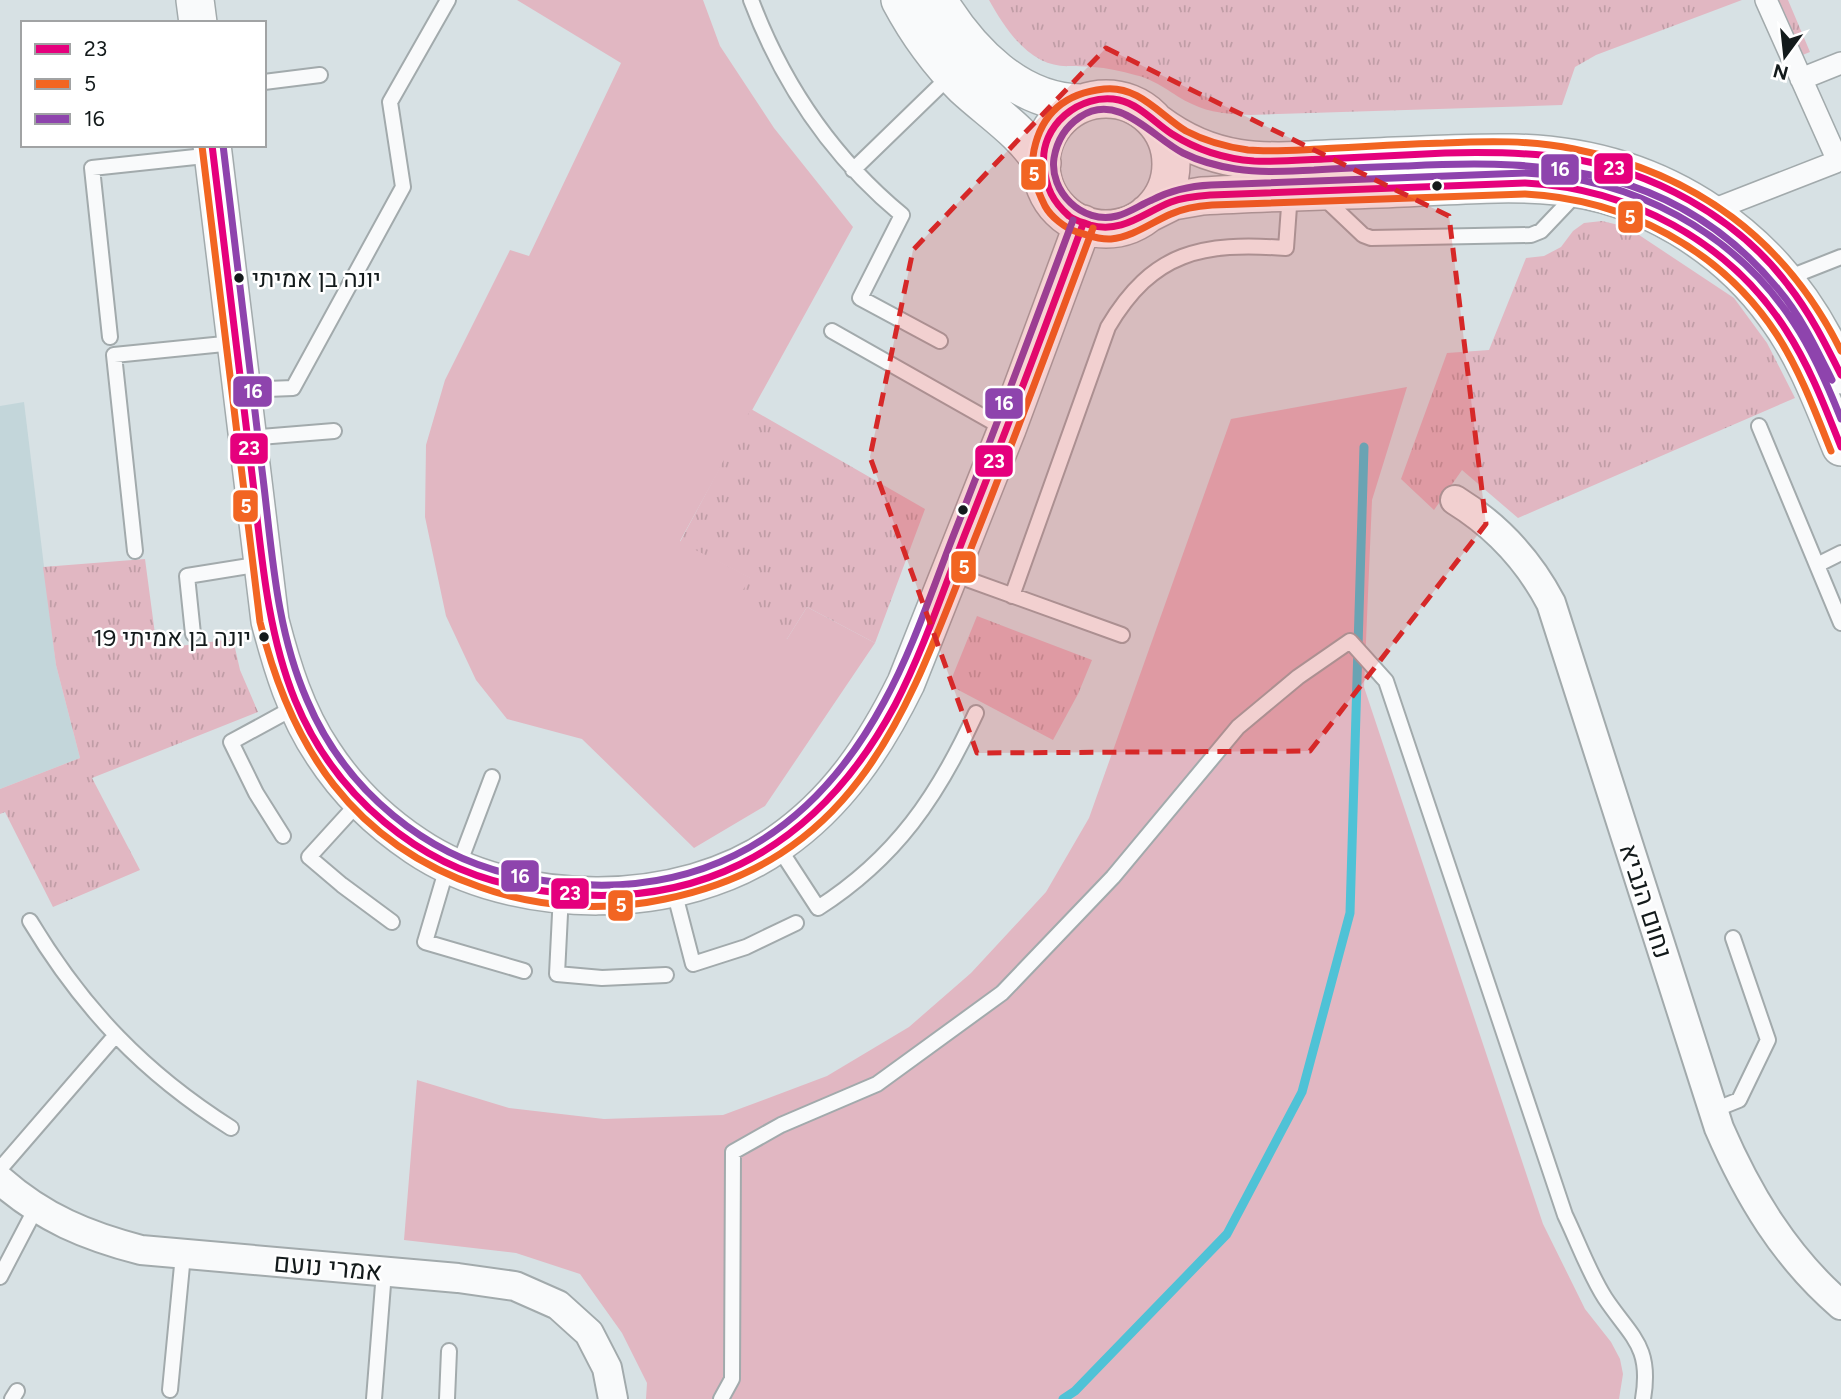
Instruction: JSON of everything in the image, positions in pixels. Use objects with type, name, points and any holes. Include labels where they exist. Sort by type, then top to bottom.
[{"type":"street","points":[[195,0],[198,21]]},
{"type":"street","points":[[900,0],[930,47],[952,74],[1017,132],[1042,163]]},
{"type":"street","points":[[938,0],[972,46],[1014,82],[1048,99],[1067,104],[1103,99],[1123,102],[1142,110],[1176,137],[1197,148],[1233,159],[1256,162],[1516,153],[1564,157],[1609,166],[1652,181],[1710,211],[1762,253],[1816,324],[1841,374]]},
{"type":"street","points":[[1710,211],[1839,160],[1766,0]]},
{"type":"street","points":[[1801,79],[1841,63]]},
{"type":"street","points":[[1083,103],[1066,113],[1053,127],[1045,144],[1042,163],[1044,180],[1055,203],[1068,215],[1083,224],[1099,228],[1116,228],[1133,223],[1173,201],[1193,197],[1303,192],[1522,184],[1581,189],[1631,204],[1664,219],[1695,238],[1725,260],[1751,285],[1794,343],[1811,375],[1841,447]]},
{"type":"street","points":[[1147,214],[1165,193],[1171,166],[1167,139],[1157,123]]},
{"type":"street","points":[[213,150],[261,564],[270,621],[282,668],[297,706],[323,753],[360,800],[382,821],[418,848],[453,866],[501,884],[561,894],[603,896],[653,892],[698,882],[740,866],[777,845],[810,820],[839,790],[865,757],[888,721],[906,683],[1007,429],[1083,224]]},
{"type":"street","name":"נחום הנביא","points":[[1455,500],[1487,522],[1517,551],[1551,603],[1714,1110],[1743,1180],[1773,1229],[1810,1276],[1841,1305]]},
{"type":"street","name":"אמרי נועם","points":[[0,1180],[18,1196],[56,1220],[97,1238],[141,1250],[515,1286],[558,1305],[589,1333],[607,1368],[613,1399]]},
{"type":"lane","points":[[241,390],[293,388],[403,187],[390,102],[448,0]]},
{"type":"lane","points":[[751,0],[790,86],[823,134],[853,170],[902,215],[860,298],[940,341]]},
{"type":"lane","points":[[853,170],[952,74]]},
{"type":"lane","points":[[266,82],[320,75]]},
{"type":"lane","points":[[110,337],[92,168],[213,150]]},
{"type":"lane","points":[[1012,596],[1108,327],[1121,305],[1152,273],[1187,255],[1225,247],[1286,248],[1303,192],[1371,238],[1531,235],[1541,231],[1581,189]]},
{"type":"lane","points":[[1784,279],[1841,257]]},
{"type":"lane","points":[[832,331],[1007,429]]},
{"type":"lane","points":[[135,551],[114,355],[236,343]]},
{"type":"lane","points":[[1759,426],[1841,622]]},
{"type":"lane","points":[[247,438],[334,431]]},
{"type":"lane","points":[[1817,565],[1841,553]]},
{"type":"lane","points":[[193,634],[187,576],[261,564]]},
{"type":"lane","points":[[950,573],[1122,635]]},
{"type":"lane","points":[[721,1399],[732,1379],[733,1152],[781,1125],[877,1084],[1002,993],[1113,877],[1238,727],[1298,677],[1350,641],[1386,681],[1564,1215],[1605,1297],[1631,1330],[1642,1352],[1646,1374],[1643,1399]]},
{"type":"lane","points":[[283,836],[256,793],[231,742],[297,706]]},
{"type":"lane","points":[[777,845],[818,908],[840,894],[879,862],[912,824],[940,782],[976,713]]},
{"type":"lane","points":[[492,777],[453,866],[425,942],[524,971]]},
{"type":"lane","points":[[360,800],[309,857],[392,922]]},
{"type":"lane","points":[[673,887],[693,964],[746,947],[796,923]]},
{"type":"lane","points":[[561,894],[557,974],[602,978],[666,975]]},
{"type":"lane","points":[[30,921],[63,974],[115,1036],[162,1079],[231,1128]]},
{"type":"lane","points":[[1714,1110],[1739,1100],[1768,1040],[1732,938]]},
{"type":"lane","points":[[0,1169],[115,1036]]},
{"type":"lane","points":[[0,1277],[36,1208]]},
{"type":"lane","points":[[170,1390],[183,1255]]},
{"type":"lane","points":[[374,1399],[384,1272]]},
{"type":"lane","points":[[447,1399],[449,1351]]},
{"type":"highlighted area","points":[[1106,48],[1449,216],[1486,524],[1310,751],[977,753],[870,457],[913,250]]},
{"type":"shaded area","points":[[24,402],[56,665],[80,758],[0,789],[0,406]]},
{"type":"green space","points":[[517,0],[703,0],[720,46],[774,128],[853,227],[680,541],[751,578],[787,639],[807,607],[875,643],[765,806],[694,848],[582,739],[507,719],[476,680],[446,616],[425,517],[426,445],[445,380],[510,250],[529,256],[621,63]]},
{"type":"green space","points":[[989,0],[1742,0],[1596,55],[1575,67],[1562,105],[1250,115],[1199,107],[1143,77],[1098,67],[1047,63],[1032,55],[1017,41]]},
{"type":"green space","points":[[1754,0],[1788,0],[1810,52],[1785,62]]},
{"type":"green space","points":[[1602,221],[1627,227],[1734,298],[1767,343],[1795,398],[1518,518],[1462,470],[1434,510],[1401,479],[1447,353],[1489,350],[1526,258],[1544,256],[1561,247],[1573,231],[1584,223]]},
{"type":"green space","points":[[1407,387],[1372,500],[1364,687],[1543,1224],[1585,1309],[1611,1342],[1620,1359],[1623,1374],[1619,1399],[646,1399],[647,1383],[622,1333],[580,1274],[516,1253],[404,1240],[417,1080],[509,1108],[604,1119],[723,1115],[827,1076],[909,1027],[971,973],[1046,892],[1089,818],[1231,419]]},
{"type":"green space","points":[[751,409],[925,509],[875,643],[807,607],[787,639],[733,607],[750,578],[680,542]]},
{"type":"green space","points":[[145,559],[157,649],[233,639],[240,670],[258,712],[92,778],[140,870],[53,907],[5,812],[0,814],[0,789],[80,758],[56,665],[43,567]]},
{"type":"green space","points":[[977,616],[1092,660],[1078,694],[1053,740],[949,685]]},
{"type":"waterway","points":[[1063,1399],[1075,1391],[1227,1234],[1302,1092],[1350,913],[1364,447]]},
{"type":"transit line","name":"5","points":[[1831,451],[1793,363],[1754,304],[1728,277],[1699,254],[1668,234],[1634,218],[1599,206],[1525,194],[1212,205],[1181,210],[1127,235],[1102,239],[1068,228],[1048,210],[1035,179],[1034,150],[1043,125],[1058,107],[1078,95],[1104,89],[1116,89],[1138,96],[1186,131],[1201,138],[1248,150],[1284,151],[1492,142],[1541,144],[1574,149],[1618,160],[1659,175],[1697,194],[1732,217],[1764,245],[1793,276],[1819,311],[1841,351]]},
{"type":"transit line","name":"23","points":[[1841,375],[1803,306],[1788,285],[1744,238],[1690,201],[1630,173],[1599,164],[1567,158],[1506,153],[1243,160],[1191,145],[1127,102],[1104,99],[1090,101],[1065,115],[1055,125],[1044,151],[1046,181],[1063,211],[1072,218],[1102,227],[1122,225],[1171,202],[1196,196],[1525,183],[1564,187],[1638,208],[1673,225],[1706,246],[1736,270],[1763,298],[1802,358],[1841,447]]},
{"type":"transit line","name":"16","points":[[1832,380],[1794,310],[1740,249],[1699,218],[1656,195],[1610,180],[1563,170],[1513,165],[1461,164],[1275,171],[1236,169],[1189,156],[1134,119],[1108,109],[1094,110],[1080,117],[1063,134],[1055,151],[1054,170],[1057,182],[1070,203],[1092,215],[1104,217],[1121,215],[1173,191],[1211,185],[1525,173],[1565,177],[1604,186],[1642,199],[1678,216],[1711,237],[1742,262],[1770,291],[1801,334],[1841,419]]},
{"type":"transit line","name":"5","points":[[202,147],[260,622],[273,668],[290,710],[310,750],[334,785],[363,817],[396,845],[435,868],[480,887],[525,900],[572,906],[642,903],[665,899],[733,878],[789,848],[834,809],[871,764],[902,712],[953,595],[1093,228]]},
{"type":"transit line","name":"23","points":[[212,147],[266,585],[285,672],[312,735],[332,767],[357,796],[384,822],[415,845],[448,863],[483,877],[520,887],[581,895],[638,893],[691,883],[740,864],[785,837],[826,801],[863,757],[895,705],[924,642],[1083,224]]},
{"type":"transit line","name":"16","points":[[223,147],[276,587],[296,672],[323,733],[343,763],[367,791],[393,816],[422,837],[488,868],[523,877],[582,885],[636,883],[688,873],[735,855],[778,829],[818,794],[853,752],[884,702],[913,640],[1073,220]]},
{"type":"place","name":"יונה בן אמיתי","points":[[239,278]]},
{"type":"place","name":"יונה בן אמיתי 19","points":[[264,637]]}]
